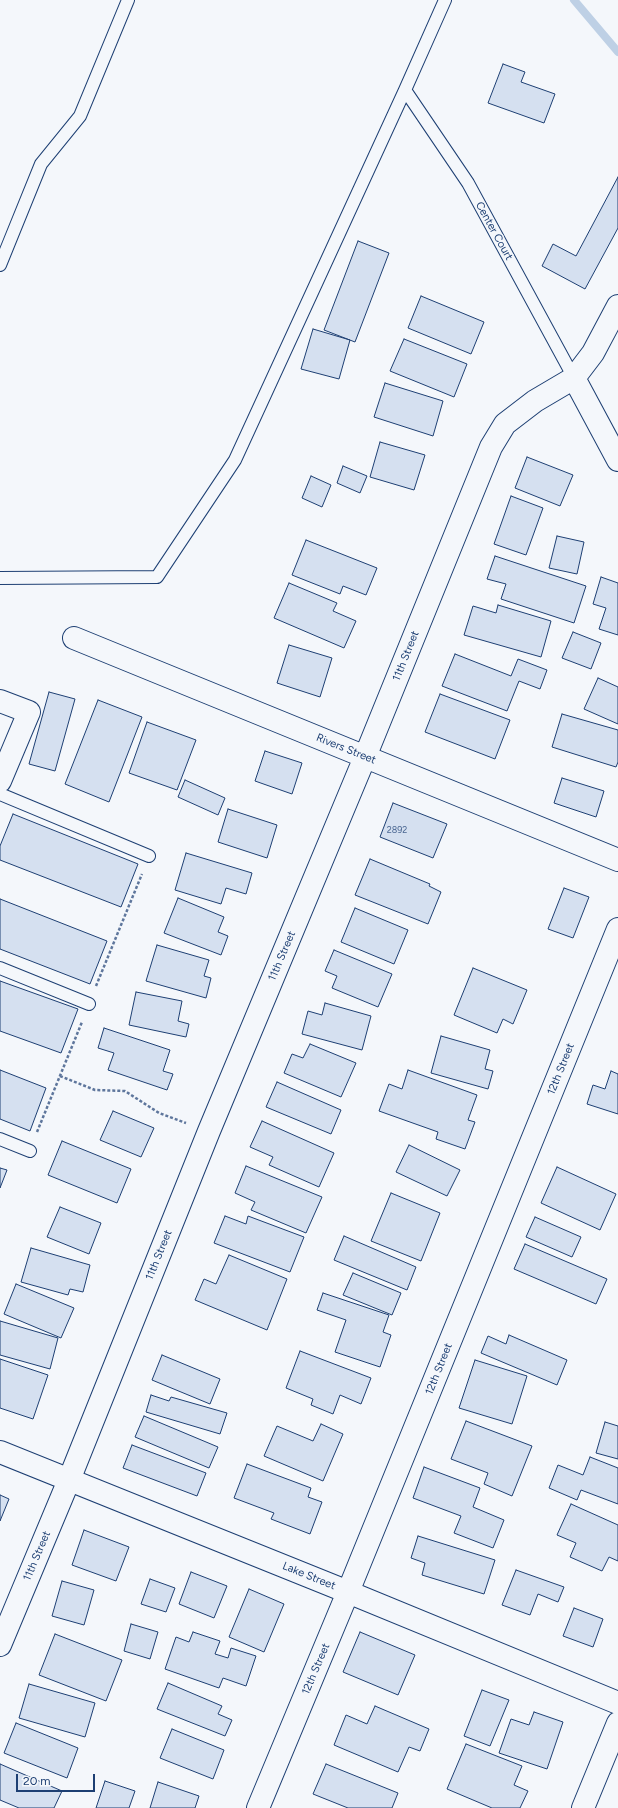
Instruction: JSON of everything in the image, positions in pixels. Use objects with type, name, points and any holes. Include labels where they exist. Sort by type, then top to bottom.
[{"type":"street","name":"11th Street","points":[[0,1645],[69,1480],[209,1131],[492,447],[505,424],[535,401],[574,378],[592,353],[618,306]]},
{"type":"street","points":[[574,378],[618,460]]},
{"type":"street","name":"Rivers Street","points":[[74,638],[618,860]]},
{"type":"street","points":[[0,701],[29,712],[0,781]]},
{"type":"street","name":"12th Street","points":[[258,1808],[348,1592],[618,929]]},
{"type":"street","name":"Lake Street","points":[[0,1452],[348,1592],[618,1703]]},
{"type":"street","points":[[583,1808],[618,1723]]},
{"type":"lane","points":[[0,265],[41,164],[80,116],[128,0]]},
{"type":"lane","points":[[0,578],[157,577],[235,460],[406,90],[445,0]]},
{"type":"lane","name":"Center Court","points":[[406,90],[468,183],[574,378]]},
{"type":"lane","points":[[0,794],[149,856]]},
{"type":"lane","points":[[0,968],[89,1004]]},
{"type":"lane","points":[[0,1139],[30,1151]]},
{"type":"path","points":[[60,1076],[95,1090],[126,1091],[159,1113],[209,1131]]},
{"type":"building","points":[[503,64],[525,72],[521,82],[555,94],[544,123],[488,103]]},
{"type":"building","points":[[618,177],[618,228],[585,289],[542,266],[553,244],[576,256]]},
{"type":"building","points":[[358,241],[389,253],[355,342],[324,330]]},
{"type":"building","points":[[421,296],[484,322],[471,354],[408,328]]},
{"type":"building","points":[[313,329],[350,340],[339,379],[301,369]]},
{"type":"building","points":[[404,339],[467,364],[454,397],[390,371]]},
{"type":"building","points":[[385,383],[443,401],[433,436],[374,417]]},
{"type":"building","points":[[380,442],[425,455],[414,490],[370,477]]},
{"type":"building","points":[[527,457],[573,475],[560,506],[515,488]]},
{"type":"building","points":[[343,466],[367,476],[360,493],[337,483]]},
{"type":"building","points":[[311,476],[331,485],[322,507],[302,498]]},
{"type":"building","points":[[511,496],[543,508],[526,555],[494,544]]},
{"type":"building","points":[[557,536],[584,542],[577,574],[549,568]]},
{"type":"building","points":[[306,540],[377,568],[366,595],[343,586],[340,594],[292,575]]},
{"type":"building","points":[[495,556],[586,586],[574,623],[501,599],[506,584],[487,579]]},
{"type":"building","points":[[601,577],[618,583],[618,635],[599,629],[606,608],[593,604]]},
{"type":"building","points":[[289,583],[337,603],[333,611],[356,621],[344,648],[274,618]]},
{"type":"building","points":[[498,605],[551,621],[541,657],[464,635],[473,606],[496,613]]},
{"type":"building","points":[[573,632],[601,643],[591,669],[562,658]]},
{"type":"building","points":[[289,645],[332,658],[320,697],[277,683]]},
{"type":"building","points":[[455,654],[511,676],[518,659],[547,670],[540,689],[519,681],[507,711],[442,686]]},
{"type":"building","points":[[598,678],[618,687],[618,724],[584,709]]},
{"type":"building","points":[[49,692],[75,699],[55,771],[29,764]]},
{"type":"building","points":[[440,694],[510,720],[495,759],[425,732]]},
{"type":"building","points":[[98,700],[142,717],[109,802],[65,784]]},
{"type":"building","points":[[562,714],[618,730],[618,762],[616,767],[552,747]]},
{"type":"building","points":[[147,722],[196,740],[177,790],[129,773]]},
{"type":"building","points":[[265,751],[302,763],[292,794],[255,781]]},
{"type":"building","points":[[562,778],[604,791],[596,817],[554,803]]},
{"type":"building","points":[[185,780],[225,798],[218,815],[178,797]]},
{"type":"building","points":[[393,803],[447,824],[433,858],[380,837]]},
{"type":"building","points":[[228,809],[277,825],[267,858],[218,842]]},
{"type":"building","points":[[13,814],[138,864],[121,907],[0,860],[0,846]]},
{"type":"building","points":[[186,853],[252,873],[246,894],[226,888],[221,904],[175,890]]},
{"type":"building","points":[[370,859],[430,884],[429,886],[441,892],[428,924],[355,895]]},
{"type":"building","points":[[564,888],[589,897],[573,938],[548,929]]},
{"type":"building","points":[[178,898],[224,917],[218,932],[228,936],[221,955],[164,933]]},
{"type":"building","points":[[0,899],[107,941],[90,984],[0,949]]},
{"type":"building","points":[[355,908],[408,930],[394,964],[341,942]]},
{"type":"building","points":[[157,945],[209,960],[204,976],[211,978],[206,998],[146,981]]},
{"type":"building","points":[[334,950],[392,974],[378,1007],[332,988],[337,976],[325,971]]},
{"type":"building","points":[[473,968],[527,990],[513,1024],[503,1019],[497,1033],[454,1015]]},
{"type":"building","points":[[0,981],[78,1009],[61,1053],[0,1031]]},
{"type":"building","points":[[136,992],[182,1001],[178,1021],[189,1024],[186,1037],[129,1025]]},
{"type":"building","points":[[325,1003],[371,1016],[362,1050],[302,1034],[308,1011],[322,1015]]},
{"type":"building","points":[[104,1028],[170,1050],[163,1071],[173,1074],[167,1090],[108,1070],[114,1053],[98,1048]]},
{"type":"building","points":[[441,1036],[490,1050],[485,1069],[493,1071],[488,1089],[431,1073]]},
{"type":"building","points":[[310,1044],[356,1063],[341,1097],[284,1073],[292,1054],[303,1058]]},
{"type":"building","points":[[0,1070],[46,1088],[30,1131],[0,1119]]},
{"type":"building","points":[[408,1070],[477,1095],[468,1120],[475,1122],[465,1149],[436,1139],[438,1132],[379,1111],[389,1084],[402,1089]]},
{"type":"building","points":[[611,1071],[618,1074],[618,1114],[587,1104],[593,1085],[605,1089]]},
{"type":"building","points":[[277,1082],[341,1110],[331,1134],[266,1107]]},
{"type":"building","points":[[113,1111],[154,1128],[141,1157],[100,1140]]},
{"type":"building","points":[[262,1121],[334,1153],[319,1187],[269,1165],[273,1157],[250,1147]]},
{"type":"building","points":[[62,1141],[131,1169],[117,1203],[48,1175]]},
{"type":"building","points":[[409,1145],[460,1170],[447,1196],[396,1172]]},
{"type":"building","points":[[246,1166],[322,1197],[306,1233],[251,1210],[255,1202],[235,1193]]},
{"type":"building","points":[[557,1167],[616,1194],[600,1230],[541,1203]]},
{"type":"building","points":[[0,1168],[7,1170],[0,1188]]},
{"type":"building","points":[[391,1193],[440,1213],[421,1261],[371,1241]]},
{"type":"building","points":[[60,1207],[101,1223],[89,1254],[47,1237]]},
{"type":"building","points":[[225,1216],[246,1224],[248,1216],[304,1237],[290,1272],[214,1243]]},
{"type":"building","points":[[535,1217],[581,1237],[572,1257],[526,1237]]},
{"type":"building","points":[[344,1236],[416,1267],[407,1290],[334,1260]]},
{"type":"building","points":[[525,1244],[607,1279],[596,1304],[514,1269]]},
{"type":"building","points":[[31,1248],[90,1265],[83,1292],[70,1289],[68,1295],[21,1282]]},
{"type":"building","points":[[229,1255],[287,1279],[267,1330],[195,1300],[204,1279],[216,1284]]},
{"type":"building","points":[[353,1273],[401,1293],[392,1315],[343,1295]]},
{"type":"building","points":[[16,1284],[74,1308],[61,1338],[4,1314]]},
{"type":"building","points":[[323,1293],[389,1315],[383,1332],[391,1335],[380,1367],[335,1352],[346,1320],[317,1310]]},
{"type":"building","points":[[0,1321],[58,1338],[50,1369],[0,1355]]},
{"type":"building","points":[[509,1335],[567,1360],[557,1385],[481,1353],[488,1336],[506,1344]]},
{"type":"building","points":[[300,1351],[371,1378],[361,1404],[340,1395],[333,1414],[311,1405],[313,1399],[286,1388]]},
{"type":"building","points":[[162,1355],[220,1379],[210,1404],[152,1380]]},
{"type":"building","points":[[0,1359],[48,1375],[33,1419],[0,1408]]},
{"type":"building","points":[[475,1360],[527,1376],[512,1424],[459,1408]]},
{"type":"building","points":[[151,1395],[169,1401],[171,1397],[227,1413],[220,1434],[146,1412]]},
{"type":"building","points":[[144,1416],[218,1447],[209,1468],[135,1437]]},
{"type":"building","points":[[466,1421],[532,1446],[512,1496],[484,1484],[488,1473],[451,1459]]},
{"type":"building","points":[[605,1422],[618,1426],[618,1459],[596,1453]]},
{"type":"building","points":[[321,1424],[343,1434],[323,1481],[264,1456],[277,1426],[313,1441]]},
{"type":"building","points":[[132,1445],[206,1473],[197,1496],[123,1468]]},
{"type":"building","points":[[590,1457],[618,1468],[618,1504],[581,1490],[577,1500],[549,1488],[558,1465],[583,1475]]},
{"type":"building","points":[[247,1464],[311,1488],[308,1497],[322,1502],[310,1534],[271,1519],[274,1513],[234,1498]]},
{"type":"building","points":[[424,1467],[480,1488],[473,1507],[504,1520],[493,1548],[454,1533],[461,1516],[413,1498]]},
{"type":"building","points":[[0,1495],[9,1499],[0,1521]]},
{"type":"building","points":[[571,1504],[618,1525],[618,1561],[609,1557],[602,1571],[570,1557],[576,1543],[557,1535]]},
{"type":"building","points":[[84,1530],[129,1547],[116,1581],[72,1565]]},
{"type":"building","points":[[418,1536],[495,1560],[484,1594],[422,1575],[425,1563],[411,1558]]},
{"type":"building","points":[[516,1570],[564,1587],[558,1602],[538,1594],[530,1615],[502,1605]]},
{"type":"building","points":[[191,1572],[227,1586],[214,1618],[179,1604]]},
{"type":"building","points":[[150,1579],[175,1588],[166,1612],[141,1604]]},
{"type":"building","points":[[62,1581],[94,1590],[84,1625],[52,1616]]},
{"type":"building","points":[[249,1589],[284,1604],[264,1652],[229,1637]]},
{"type":"building","points":[[574,1608],[603,1619],[593,1647],[563,1636]]},
{"type":"building","points":[[131,1624],[158,1632],[150,1659],[124,1651]]},
{"type":"building","points":[[193,1632],[220,1641],[215,1654],[228,1658],[231,1648],[256,1656],[246,1686],[223,1678],[219,1688],[165,1669],[176,1637],[189,1642]]},
{"type":"building","points":[[360,1632],[415,1655],[398,1695],[343,1672]]},
{"type":"building","points":[[55,1634],[122,1660],[106,1701],[39,1675]]},
{"type":"building","points":[[168,1683],[222,1706],[218,1714],[232,1720],[225,1736],[157,1709]]},
{"type":"building","points":[[29,1684],[95,1703],[85,1737],[19,1718]]},
{"type":"building","points":[[482,1690],[509,1700],[490,1746],[464,1736]]},
{"type":"building","points":[[375,1706],[429,1729],[420,1751],[409,1747],[398,1772],[334,1745],[346,1715],[367,1724]]},
{"type":"building","points":[[534,1712],[563,1722],[547,1769],[499,1753],[511,1719],[529,1725]]},
{"type":"building","points":[[16,1723],[78,1748],[67,1778],[4,1753]]},
{"type":"building","points":[[172,1729],[224,1750],[213,1779],[160,1758]]},
{"type":"building","points":[[466,1744],[522,1766],[514,1785],[528,1791],[520,1808],[492,1808],[447,1789]]},
{"type":"building","points":[[0,1764],[62,1791],[54,1808],[19,1808],[0,1800]]},
{"type":"building","points":[[326,1764],[398,1793],[392,1808],[348,1808],[313,1794]]},
{"type":"building","points":[[105,1781],[135,1791],[129,1808],[96,1808]]},
{"type":"building","points":[[158,1782],[199,1796],[195,1808],[150,1808]]},
{"type":"waterway","points":[[574,0],[618,52]]}]
